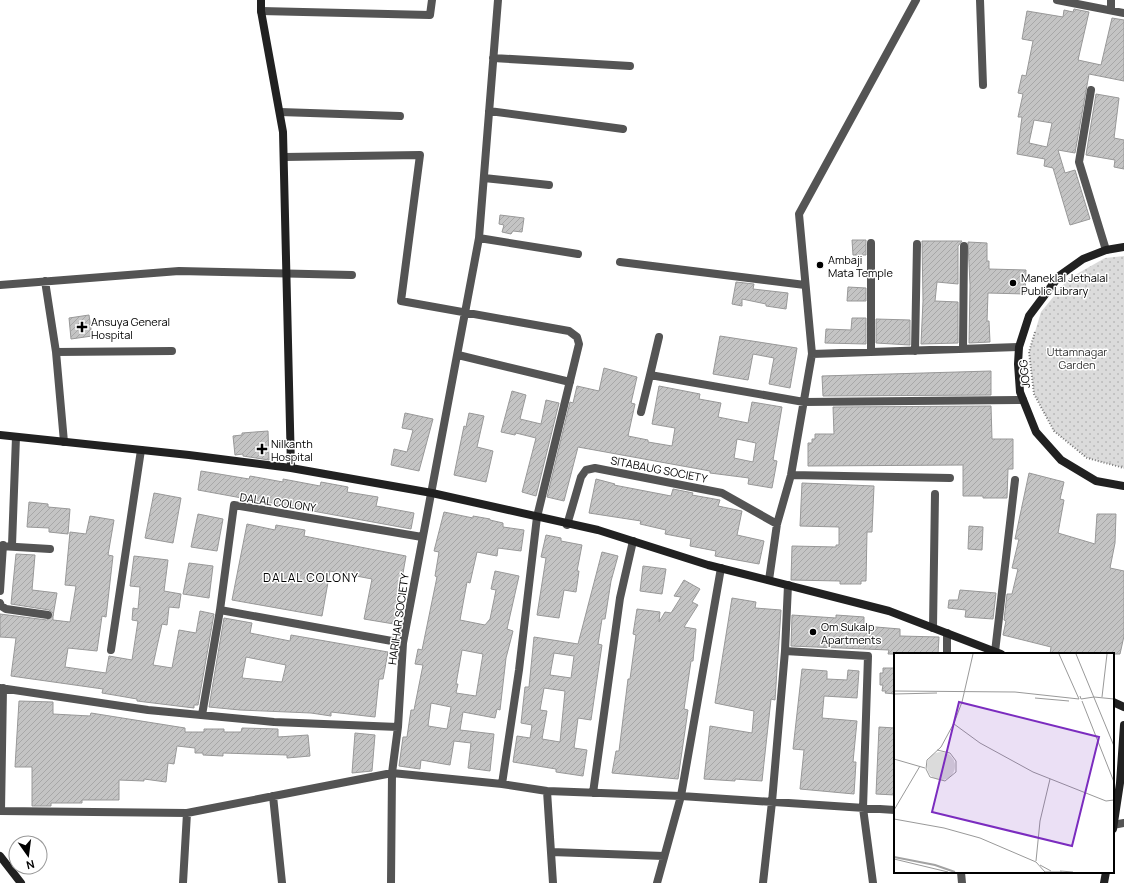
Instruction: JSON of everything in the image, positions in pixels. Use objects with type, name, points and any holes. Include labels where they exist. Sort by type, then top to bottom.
[{"type":"street","points":[[261,0],[261,11],[283,132],[290,468]]},
{"type":"street","points":[[261,11],[430,15],[432,0]]},
{"type":"street","name":"HARIHAR SOCIETY","points":[[391,883],[392,772],[398,727],[403,643],[479,238],[498,0]]},
{"type":"street","points":[[769,580],[777,524],[791,475],[812,354],[798,214],[916,0]]},
{"type":"street","points":[[980,0],[983,85]]},
{"type":"street","points":[[1056,0],[1124,13]]},
{"type":"street","points":[[1111,0],[1111,10]]},
{"type":"street","points":[[493,58],[630,66]]},
{"type":"street","points":[[1091,90],[1079,162],[1106,250]]},
{"type":"street","points":[[489,111],[623,129]]},
{"type":"street","points":[[280,112],[400,116]]},
{"type":"street","points":[[284,157],[420,155],[401,301],[466,311],[569,331],[577,337],[579,344],[537,517],[518,670],[506,785]]},
{"type":"street","points":[[484,178],[549,185]]},
{"type":"street","points":[[479,238],[578,254]]},
{"type":"street","points":[[871,243],[871,352]]},
{"type":"street","points":[[915,351],[917,244]]},
{"type":"street","points":[[963,349],[964,246]]},
{"type":"street","points":[[1124,247],[1106,250],[1083,259],[1059,276],[1029,316],[1019,347],[1018,364],[1020,392],[1036,432],[1061,460],[1096,481],[1124,486]]},
{"type":"street","points":[[620,262],[805,284]]},
{"type":"street","points":[[0,285],[178,271],[352,275]]},
{"type":"street","points":[[45,281],[56,352],[64,442]]},
{"type":"street","points":[[641,412],[659,337]]},
{"type":"street","points":[[812,354],[1019,347]]},
{"type":"street","points":[[56,352],[172,351]]},
{"type":"street","points":[[458,355],[570,382]]},
{"type":"street","points":[[650,375],[804,402],[1024,400]]},
{"type":"street","points":[[0,435],[290,468],[432,493],[598,530],[721,568],[889,611],[998,653],[1015,480]]},
{"type":"street","points":[[0,591],[16,437]]},
{"type":"street","points":[[111,650],[141,450]]},
{"type":"street","name":"SITABAUG SOCIETY","points":[[567,524],[581,477],[586,470],[595,468],[722,493],[777,524]]},
{"type":"street","points":[[791,475],[950,478]]},
{"type":"street","points":[[933,628],[935,494]]},
{"type":"street","name":"DALAL COLONY","points":[[220,610],[234,505],[422,537]]},
{"type":"street","points":[[593,793],[620,598],[633,541]]},
{"type":"street","points":[[5,545],[50,549]]},
{"type":"street","points":[[657,883],[681,796],[721,568]]},
{"type":"street","points":[[763,883],[772,802],[785,651],[788,585]]},
{"type":"street","points":[[0,603],[1,606],[6,609],[48,615]]},
{"type":"street","points":[[202,715],[220,610],[403,643]]},
{"type":"street","points":[[947,633],[947,653]]},
{"type":"street","points":[[785,651],[868,656],[863,808],[873,883]]},
{"type":"street","points":[[398,727],[274,722],[148,710],[2,688],[0,811],[187,814],[392,772],[569,792]]},
{"type":"street","points":[[1114,702],[1124,707]]},
{"type":"street","points":[[1114,820],[1120,783],[1124,725]]},
{"type":"street","points":[[506,785],[547,791],[681,796],[894,810]]},
{"type":"street","points":[[547,791],[553,883]]},
{"type":"street","points":[[273,796],[282,883]]},
{"type":"street","points":[[183,883],[187,814]]},
{"type":"street","points":[[1114,826],[1124,823]]},
{"type":"street","points":[[551,852],[664,856]]},
{"type":"street","points":[[0,856],[21,883]]},
{"type":"street","points":[[961,873],[962,883]]},
{"type":"street","points":[[1104,883],[1106,873]]},
{"type":"path","name":"JOGG","points":[[1037,325],[1029,352],[1034,394],[1054,431],[1087,458],[1124,468]]},
{"type":"green space","name":"Uttamnagar Garden","points":[[1124,256],[1124,468],[1087,458],[1054,431],[1034,394],[1029,352],[1041,312],[1068,279],[1105,258]]},
{"type":"building","points":[[1074,9],[1089,12],[1078,60],[1101,65],[1112,18],[1124,20],[1124,81],[1089,74],[1075,153],[1058,150],[1065,173],[1075,170],[1090,219],[1070,225],[1053,168],[1044,166],[1045,159],[1017,154],[1022,117],[1018,117],[1023,94],[1018,93],[1022,75],[1026,76],[1033,41],[1022,39],[1027,11],[1063,17],[1064,10],[1073,12]],"holes":[[[1034,120],[1052,123],[1047,147],[1029,143]]]},
{"type":"building","points":[[1096,94],[1119,98],[1114,138],[1124,140],[1124,169],[1114,167],[1115,160],[1086,155]]},
{"type":"building","points":[[500,215],[524,218],[522,232],[513,231],[511,234],[502,232],[504,225],[499,224]]},
{"type":"building","points":[[852,240],[866,240],[866,255],[853,255]]},
{"type":"building","points":[[922,241],[962,241],[958,246],[958,284],[937,282],[935,301],[958,302],[958,343],[921,344],[923,301]]},
{"type":"building","points":[[968,242],[987,243],[987,261],[989,261],[989,269],[1026,270],[1025,294],[988,293],[987,321],[989,321],[990,342],[969,343],[970,285]]},
{"type":"building","points":[[736,282],[754,284],[753,289],[788,293],[786,309],[766,306],[766,304],[742,299],[742,306],[732,304]]},
{"type":"building","points":[[848,287],[866,288],[866,301],[847,301]]},
{"type":"building","points":[[89,315],[92,336],[71,339],[69,318]]},
{"type":"building","points":[[852,318],[866,318],[866,344],[825,343],[826,329],[851,330]]},
{"type":"building","points":[[876,319],[910,320],[910,345],[876,343]]},
{"type":"building","points":[[720,336],[797,348],[790,388],[769,384],[774,358],[753,354],[748,380],[713,374]]},
{"type":"building","points":[[604,368],[637,377],[631,403],[635,404],[628,436],[648,440],[648,442],[672,446],[675,428],[652,424],[659,386],[700,394],[699,399],[721,403],[718,417],[748,423],[752,402],[782,407],[773,460],[777,461],[772,488],[748,484],[749,478],[710,473],[710,471],[578,447],[564,501],[547,497],[570,402],[573,403],[577,386],[599,391]],"holes":[[[737,439],[756,443],[753,462],[734,458]]]},
{"type":"building","points":[[991,371],[991,395],[823,396],[822,376]]},
{"type":"building","points":[[512,391],[526,395],[520,419],[541,424],[546,400],[559,403],[536,496],[522,492],[536,438],[516,433],[515,435],[501,432]]},
{"type":"building","points":[[991,406],[992,439],[1013,439],[1013,469],[1008,469],[1007,498],[963,496],[963,465],[808,466],[808,443],[812,443],[812,439],[815,439],[815,434],[834,434],[833,407]]},
{"type":"building","points":[[405,413],[433,419],[419,471],[391,465],[394,449],[407,452],[413,430],[402,428]]},
{"type":"building","points":[[469,413],[484,416],[477,447],[493,451],[486,482],[454,475],[464,426],[466,427]]},
{"type":"building","points":[[268,431],[269,460],[243,456],[243,454],[235,455],[233,436],[242,435],[242,433]]},
{"type":"building","points":[[201,471],[249,479],[250,476],[283,482],[283,479],[320,486],[321,482],[348,487],[347,492],[378,497],[376,506],[414,513],[411,529],[198,490]]},
{"type":"building","points":[[1029,473],[1064,482],[1060,499],[1064,500],[1058,533],[1095,544],[1097,514],[1116,514],[1115,543],[1110,568],[1124,571],[1124,636],[1120,654],[1050,653],[1051,647],[1003,635],[1006,621],[1004,620],[1007,594],[1012,594],[1018,569],[1012,568],[1019,539],[1015,539]]},
{"type":"building","points":[[596,479],[615,484],[614,485],[671,496],[673,489],[693,493],[692,495],[720,500],[718,506],[742,511],[737,535],[764,541],[759,564],[715,556],[716,551],[690,546],[691,539],[665,534],[666,530],[640,524],[641,521],[589,513]]},
{"type":"building","points":[[802,483],[874,486],[872,532],[867,532],[866,581],[861,581],[861,584],[840,584],[840,581],[791,580],[792,546],[836,547],[836,545],[839,545],[839,527],[800,526]]},
{"type":"building","points":[[154,493],[181,498],[173,543],[145,538]]},
{"type":"building","points":[[29,502],[48,504],[48,507],[70,509],[68,534],[49,532],[49,528],[27,527]]},
{"type":"building","points":[[444,512],[473,518],[473,516],[490,519],[503,523],[503,527],[524,530],[521,551],[498,548],[497,556],[477,552],[470,583],[467,582],[460,620],[485,625],[490,619],[496,590],[491,589],[495,571],[519,576],[507,629],[513,631],[506,658],[500,710],[497,709],[495,718],[463,712],[460,730],[494,734],[490,771],[468,768],[471,743],[454,741],[450,765],[421,760],[420,769],[399,766],[403,737],[407,737],[411,710],[414,710],[423,665],[415,664],[418,649],[422,650],[437,577],[435,576],[439,552],[434,551]],"holes":[[[462,650],[483,654],[476,696],[456,693],[458,684],[456,684]],[[431,703],[451,707],[447,729],[428,726]]]},
{"type":"building","points":[[198,514],[223,519],[217,551],[191,547]]},
{"type":"building","points":[[90,516],[114,520],[108,555],[113,556],[106,617],[102,616],[97,651],[68,648],[65,667],[106,673],[109,656],[132,660],[138,621],[132,620],[133,608],[138,609],[140,587],[130,586],[134,556],[168,560],[164,591],[181,594],[179,608],[169,607],[167,625],[162,624],[153,665],[172,668],[179,630],[196,633],[200,611],[214,614],[198,705],[194,705],[194,708],[137,701],[137,699],[102,693],[103,689],[11,676],[16,638],[0,637],[0,614],[47,620],[53,616],[53,620],[70,622],[76,586],[65,585],[70,532],[86,534]]},
{"type":"building","points":[[247,524],[275,530],[276,525],[305,530],[304,536],[406,556],[394,624],[364,619],[372,579],[330,571],[322,616],[232,600]]},
{"type":"building","points":[[969,526],[983,527],[982,550],[968,549]]},
{"type":"building","points":[[546,535],[561,538],[561,541],[582,545],[577,571],[579,571],[576,592],[564,590],[559,618],[537,615],[546,558],[541,557]]},
{"type":"building","points":[[602,552],[618,556],[611,581],[605,619],[602,619],[598,644],[602,645],[591,720],[578,718],[574,748],[587,750],[583,776],[556,772],[556,769],[513,762],[517,736],[530,738],[532,725],[521,723],[525,687],[529,687],[534,637],[578,644]],"holes":[[[554,653],[574,656],[571,678],[550,675]],[[544,688],[565,691],[560,742],[542,739],[547,711],[540,710]]]},
{"type":"building","points":[[16,554],[35,555],[32,590],[57,593],[53,616],[53,613],[49,610],[11,604]]},
{"type":"building","points":[[189,563],[213,566],[209,598],[183,594]]},
{"type":"building","points":[[643,566],[666,569],[662,594],[640,591]]},
{"type":"building","points":[[684,580],[700,589],[692,602],[698,605],[684,627],[696,629],[693,661],[691,661],[684,709],[688,710],[678,779],[612,773],[616,751],[619,751],[628,679],[630,679],[636,635],[633,634],[637,609],[660,612],[659,622],[665,612],[671,613],[681,597],[674,596]]},
{"type":"building","points":[[960,590],[996,593],[993,619],[965,617],[966,610],[948,608],[949,600],[958,600]]},
{"type":"building","points":[[732,598],[756,602],[755,608],[781,610],[775,700],[771,699],[762,781],[704,779],[710,726],[752,733],[754,711],[715,703]]},
{"type":"building","points":[[792,615],[836,618],[836,615],[864,617],[864,626],[900,629],[900,636],[939,637],[938,653],[888,654],[889,650],[791,646]]},
{"type":"building","points":[[224,618],[252,623],[250,633],[290,641],[291,635],[388,652],[383,679],[379,679],[375,717],[331,712],[331,716],[311,713],[209,707]],"holes":[[[246,657],[286,665],[282,682],[242,678]]]},
{"type":"building","points":[[883,668],[894,668],[894,694],[885,693],[886,691],[882,691],[883,685],[880,685],[880,673],[883,673]]},
{"type":"building","points":[[802,669],[827,671],[827,679],[847,680],[848,670],[859,671],[857,698],[824,696],[822,718],[857,721],[853,762],[856,762],[854,794],[800,789],[804,750],[793,749]]},
{"type":"building","points":[[19,701],[53,702],[53,714],[90,716],[91,713],[185,728],[185,732],[204,732],[204,729],[224,729],[224,732],[241,732],[242,728],[278,729],[278,737],[308,735],[310,756],[287,758],[287,755],[223,753],[223,756],[203,755],[203,753],[195,753],[195,748],[177,746],[174,764],[168,763],[166,782],[144,779],[144,781],[119,780],[119,800],[82,800],[82,803],[51,803],[51,806],[32,806],[32,767],[15,767]]},
{"type":"building","points":[[879,727],[894,728],[894,795],[876,794]]},
{"type":"building","points":[[355,733],[375,735],[372,771],[352,773]]},
{"type":"place","name":"Ambaji Mata Temple","points":[[820,265]]},
{"type":"place","name":"Maneklal Jethalal Public Library","points":[[1013,283]]},
{"type":"place","name":"Ansuya General Hospital","points":[[82,327]]},
{"type":"place","name":"Nilkanth Hospital","points":[[262,449]]},
{"type":"place","name":"Om Sukalp Apartments","points":[[813,632]]},
{"type":"district","name":"DALAL COLONY","points":[[311,577]]}]
